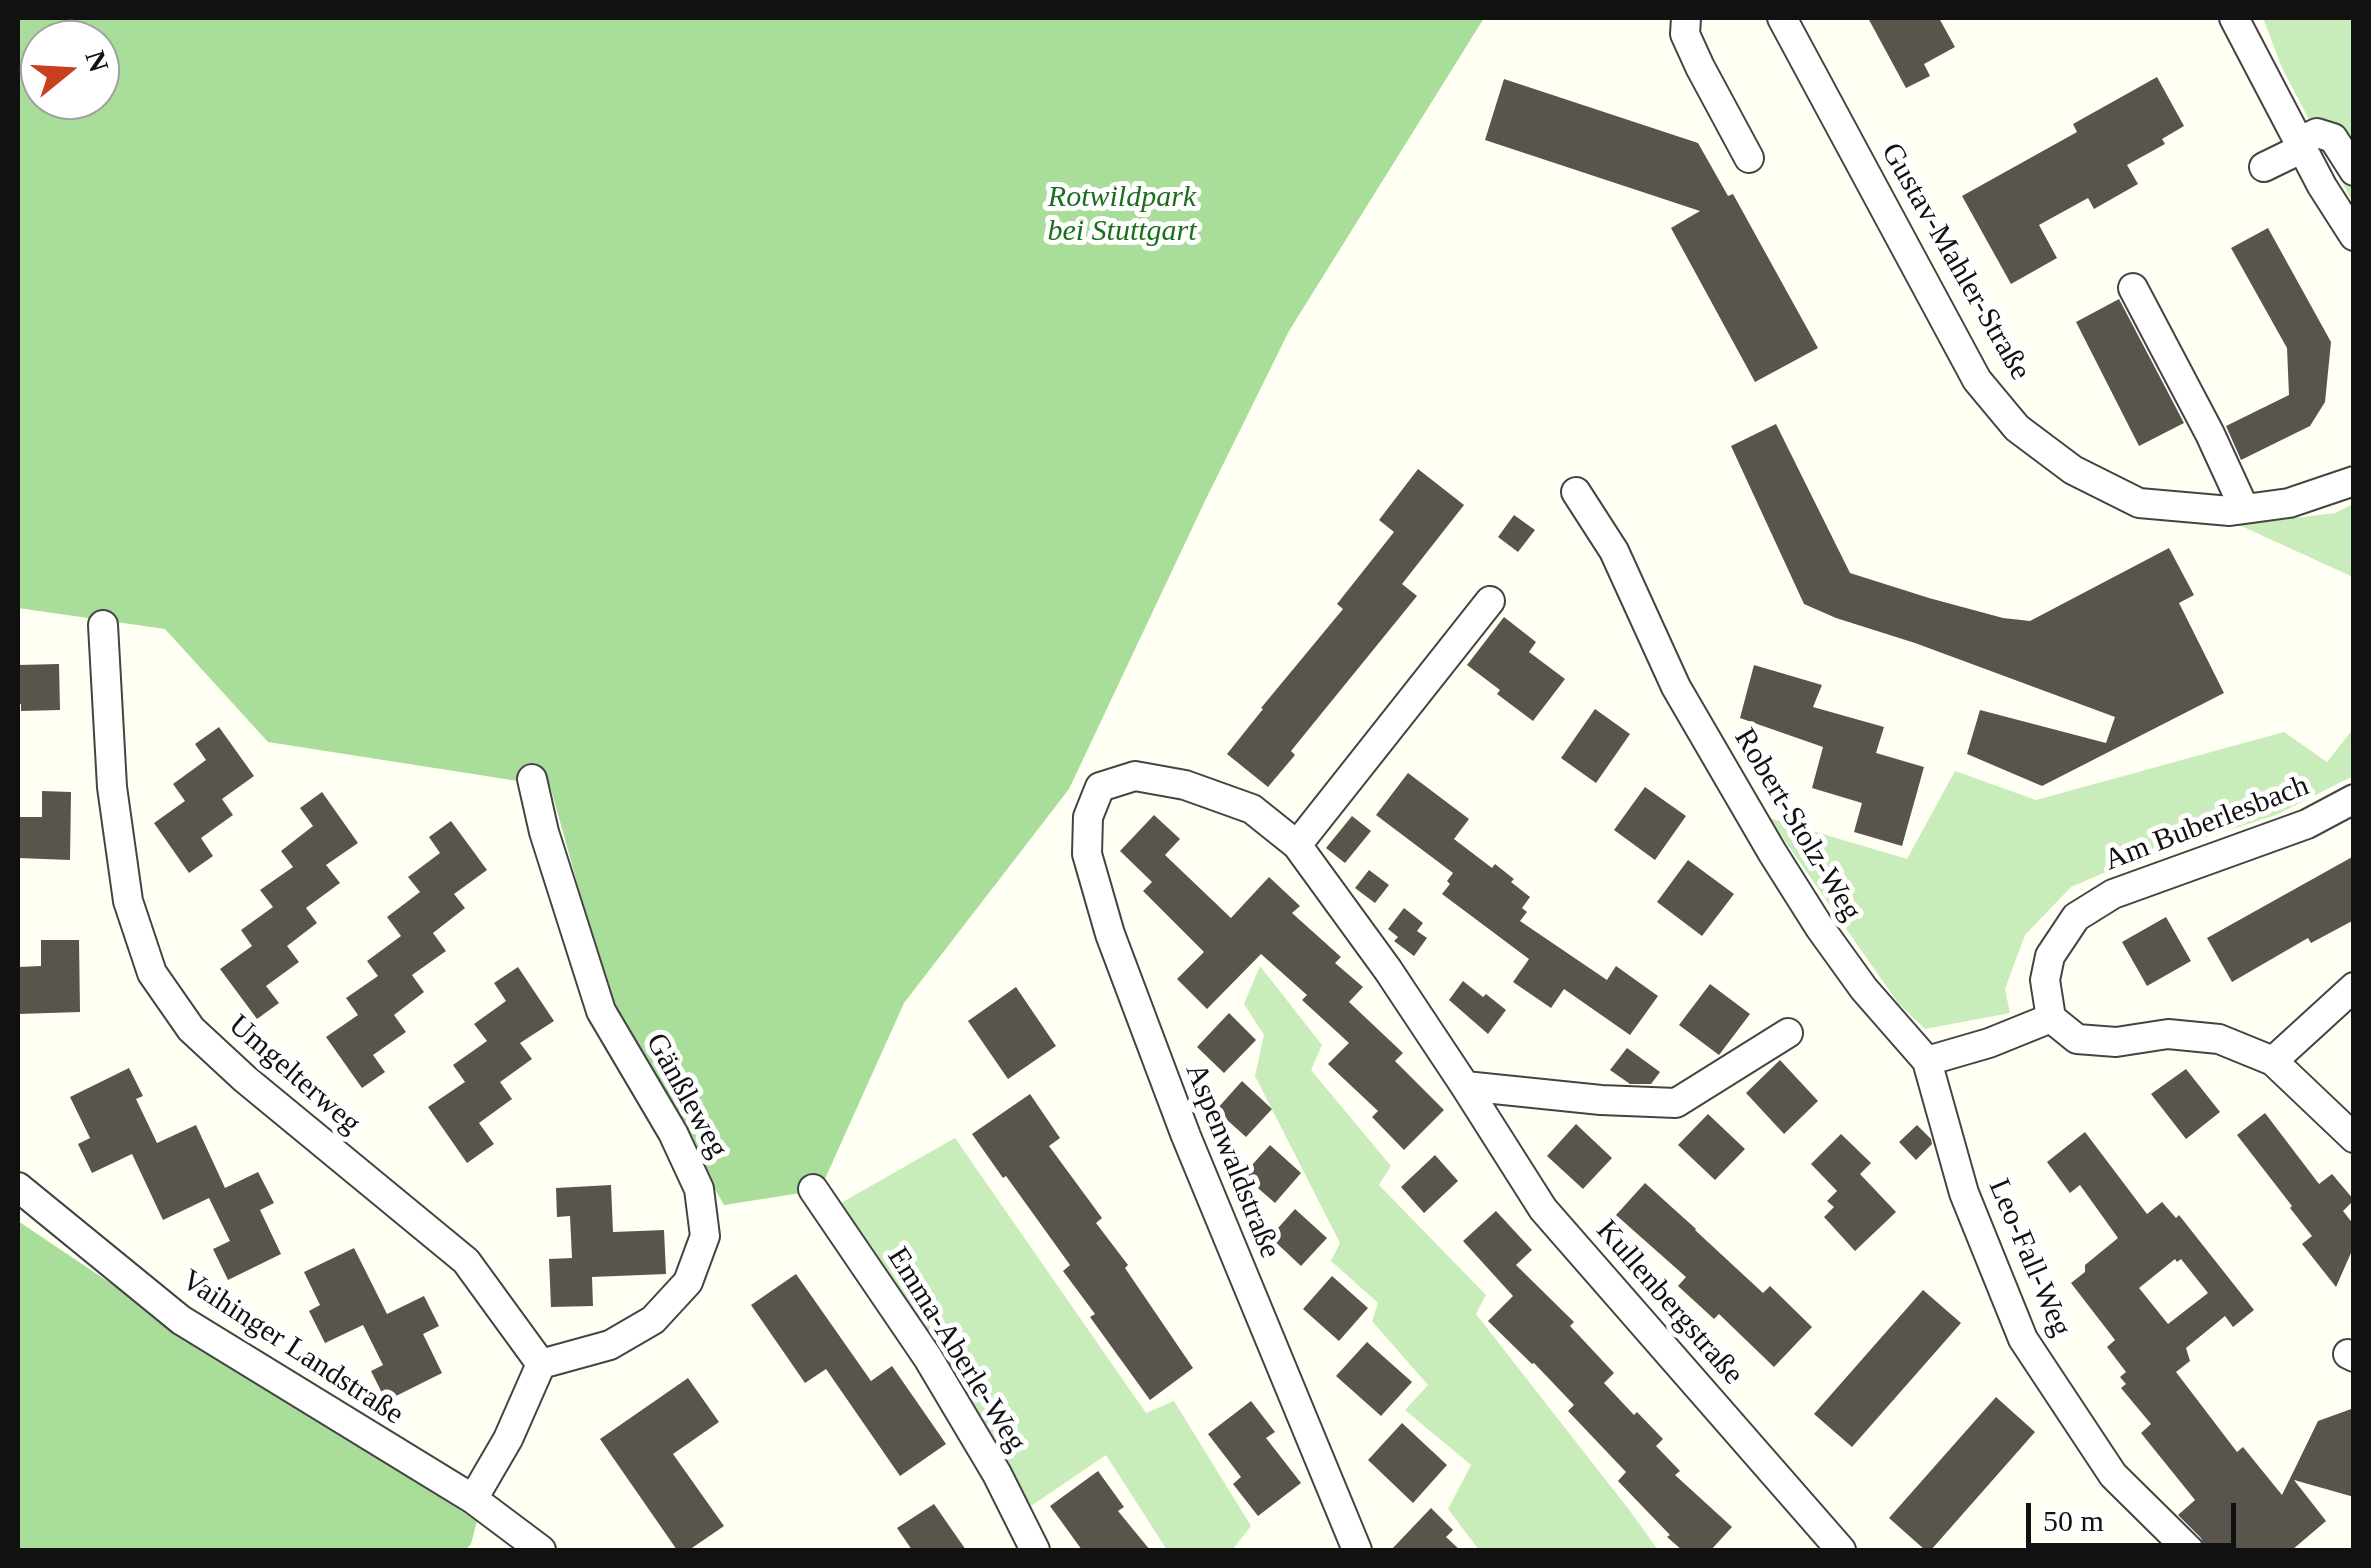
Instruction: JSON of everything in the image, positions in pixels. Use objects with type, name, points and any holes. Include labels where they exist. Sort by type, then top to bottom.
[{"type":"street","points":[[1686,18],[1685,34],[1749,158]]},
{"type":"street","name":"Gustav-Mahler-Straße","points":[[1782,18],[1970,368],[2018,428],[2073,470],[2139,502],[2230,511],[2289,502],[2354,482]]},
{"type":"street","points":[[2234,18],[2322,186],[2354,236]]},
{"type":"street","points":[[2264,167],[2317,133],[2334,138],[2354,171]]},
{"type":"street","points":[[2133,288],[2244,508]]},
{"type":"street","name":"Robert-Stolz-Weg","points":[[1576,492],[1614,551],[1676,686],[1772,852],[1864,989],[1927,1061]]},
{"type":"street","points":[[1297,845],[1490,601]]},
{"type":"street","name":"Umgelterweg","points":[[103,625],[112,787],[128,901],[152,972],[191,1029],[244,1079],[466,1261],[541,1364]]},
{"type":"street","name":"Kullenbergstraße","points":[[1100,787],[1135,776],[1185,785],[1252,809],[1297,845],[1388,970],[1542,1209],[1842,1550]]},
{"type":"street","name":"Gänßleweg","points":[[532,779],[544,832],[601,1011],[673,1133],[699,1189],[705,1236],[688,1282],[653,1320],[610,1345],[541,1364]]},
{"type":"street","name":"Aspenwaldstraße","points":[[1100,787],[1088,816],[1087,854],[1110,934],[1186,1136],[1357,1550]]},
{"type":"street","name":"Am Buberlesbach","points":[[2050,1018],[2044,980],[2050,956],[2076,917],[2112,894],[2307,824],[2354,798]]},
{"type":"street","points":[[2273,1061],[2354,987]]},
{"type":"street","points":[[1927,1061],[1988,1043],[2050,1018],[2077,1039],[2116,1042],[2168,1034],[2218,1039],[2273,1061],[2354,1138]]},
{"type":"street","points":[[1465,1086],[1601,1100],[1676,1103],[1788,1033]]},
{"type":"street","name":"Leo-Fall-Weg","points":[[1927,1061],[1964,1193],[2023,1339],[2113,1475],[2189,1550]]},
{"type":"street","name":"Vaihinger Landstraße","points":[[18,1187],[181,1320],[473,1499],[541,1550]]},
{"type":"street","name":"Emma-Aberle-Weg","points":[[813,1189],[928,1358],[997,1474],[1035,1550]]},
{"type":"street","points":[[473,1499],[508,1439],[541,1364]]},
{"type":"green space","name":"Rotwildpark bei Stuttgart","points":[[18,18],[1484,18],[1289,331],[1069,789],[904,1003],[820,1190],[724,1205],[613,1011],[550,786],[268,742],[165,629],[18,608]]},
{"type":"green space","points":[[2263,18],[2353,18],[2353,203],[2282,68]]},
{"type":"green space","points":[[2353,504],[2353,577],[2239,525],[2335,513]]},
{"type":"green space","points":[[2353,729],[2353,776],[2276,815],[2131,861],[2071,887],[2025,935],[2005,989],[2010,1013],[1925,1029],[1898,1003],[1769,818],[1907,859],[1955,771],[2036,800],[2284,732],[2327,762]]},
{"type":"green space","points":[[1260,966],[1322,1045],[1311,1070],[1391,1166],[1379,1185],[1486,1295],[1476,1314],[1658,1550],[1479,1550],[1448,1509],[1471,1465],[1405,1410],[1428,1385],[1372,1321],[1378,1303],[1331,1261],[1340,1243],[1255,1076],[1264,1035],[1244,1004]]},
{"type":"green space","points":[[955,1138],[1146,1413],[1174,1401],[1251,1526],[1232,1550],[1167,1550],[1106,1455],[1031,1506],[841,1203]]},
{"type":"green space","points":[[18,1221],[247,1375],[477,1521],[471,1544],[465,1550],[18,1550]]},
{"type":"building","points":[[1868,18],[1939,18],[1955,47],[1924,64],[1930,76],[1906,88]]},
{"type":"building","points":[[2157,77],[2184,126],[2162,139],[2165,144],[2127,165],[2138,184],[2094,209],[2088,198],[2039,225],[2057,258],[2011,284],[1962,196],[2077,132],[2073,124]]},
{"type":"building","points":[[1504,79],[1698,143],[1728,196],[1733,194],[1818,348],[1755,382],[1671,228],[1700,211],[1485,140]]},
{"type":"building","points":[[2268,228],[2331,342],[2325,402],[2310,426],[2241,460],[2226,426],[2289,395],[2287,348],[2231,248]]},
{"type":"building","points":[[2119,299],[2184,423],[2139,446],[2076,322]]},
{"type":"building","points":[[1776,424],[1850,573],[1929,598],[2003,618],[2030,621],[2169,548],[2194,595],[2179,603],[2224,693],[2042,786],[1967,754],[1980,710],[2106,743],[2115,717],[1804,604],[1731,446]]},
{"type":"building","points":[[1418,469],[1464,505],[1402,584],[1417,596],[1291,751],[1295,755],[1268,787],[1227,754],[1343,609],[1337,604],[1394,532],[1379,520]]},
{"type":"building","points":[[1514,515],[1535,530],[1518,552],[1498,537]]},
{"type":"building","points":[[1504,617],[1536,642],[1529,652],[1565,679],[1533,721],[1467,665]]},
{"type":"building","points":[[59,664],[60,710],[21,711],[18,665]]},
{"type":"building","points":[[1754,665],[1822,685],[1813,707],[1884,727],[1876,753],[1924,767],[1902,846],[1854,832],[1862,803],[1812,788],[1823,747],[1740,718]]},
{"type":"building","points":[[1595,709],[1630,734],[1596,783],[1561,758]]},
{"type":"building","points":[[219,727],[254,776],[222,799],[233,815],[201,838],[213,856],[189,873],[154,823],[185,801],[173,784],[206,760],[195,744]]},
{"type":"building","points":[[1408,773],[1469,819],[1454,839],[1492,868],[1495,864],[1530,897],[1522,908],[1527,912],[1520,921],[1607,980],[1616,966],[1658,996],[1630,1035],[1564,989],[1551,1008],[1513,982],[1529,959],[1442,894],[1453,873],[1376,815]]},
{"type":"building","points":[[1645,787],[1686,816],[1655,860],[1614,830]]},
{"type":"building","points":[[42,791],[71,792],[70,860],[18,858],[18,817],[42,817]]},
{"type":"building","points":[[322,792],[358,843],[326,865],[340,883],[306,908],[317,923],[287,946],[299,962],[266,986],[279,1003],[257,1019],[220,969],[252,946],[241,930],[273,907],[260,890],[293,867],[281,851],[313,826],[300,808]]},
{"type":"building","points":[[1154,815],[1180,839],[1165,855],[1231,918],[1269,877],[1300,906],[1292,913],[1341,957],[1335,963],[1363,987],[1349,1002],[1403,1053],[1395,1061],[1444,1110],[1404,1150],[1372,1117],[1378,1111],[1328,1064],[1349,1043],[1302,1000],[1307,995],[1261,954],[1207,1009],[1177,979],[1204,952],[1143,891],[1152,882],[1120,851]]},
{"type":"building","points":[[1352,816],[1371,831],[1345,863],[1326,848]]},
{"type":"building","points":[[451,821],[487,870],[454,894],[465,908],[433,933],[446,951],[412,975],[424,992],[394,1015],[406,1032],[373,1055],[385,1072],[362,1088],[326,1037],[358,1015],[346,998],[378,976],[367,961],[401,936],[387,917],[420,892],[408,877],[440,853],[429,837]]},
{"type":"building","points":[[2354,856],[2354,920],[2311,943],[2308,938],[2232,982],[2207,938]]},
{"type":"building","points":[[1688,860],[1734,894],[1702,936],[1657,902]]},
{"type":"building","points":[[1369,870],[1389,885],[1375,903],[1355,888]]},
{"type":"building","points":[[1404,908],[1423,923],[1417,931],[1427,938],[1414,956],[1394,941],[1398,937],[1388,929]]},
{"type":"building","points":[[2166,917],[2191,961],[2147,986],[2122,942]]},
{"type":"building","points":[[41,940],[79,940],[80,1012],[18,1014],[18,967],[41,966]]},
{"type":"building","points":[[518,967],[554,1021],[520,1043],[532,1059],[500,1082],[512,1099],[479,1123],[494,1144],[467,1163],[428,1107],[465,1082],[453,1065],[487,1041],[474,1024],[506,1001],[494,983]]},
{"type":"building","points":[[1463,981],[1506,1010],[1488,1034],[1449,1000]]},
{"type":"building","points":[[1710,984],[1750,1014],[1719,1055],[1679,1025]]},
{"type":"building","points":[[1016,987],[1056,1046],[1008,1079],[968,1021]]},
{"type":"building","points":[[1229,1013],[1256,1040],[1224,1073],[1197,1047]]},
{"type":"building","points":[[1627,1048],[1660,1072],[1651,1084],[1630,1084],[1610,1070]]},
{"type":"building","points":[[1780,1060],[1818,1101],[1784,1134],[1746,1093]]},
{"type":"building","points":[[129,1068],[143,1096],[136,1099],[157,1143],[196,1125],[225,1188],[258,1172],[274,1203],[260,1210],[281,1254],[228,1280],[213,1249],[230,1241],[209,1198],[163,1220],[132,1154],[92,1173],[78,1144],[90,1138],[70,1097]]},
{"type":"building","points":[[2186,1069],[2220,1112],[2186,1139],[2151,1094]]},
{"type":"building","points":[[1242,1081],[1272,1109],[1246,1137],[1216,1110]]},
{"type":"building","points":[[1030,1094],[1060,1138],[1049,1146],[1102,1218],[1096,1223],[1128,1265],[1125,1268],[1193,1368],[1150,1400],[1090,1317],[1095,1314],[1063,1271],[1070,1265],[972,1134]]},
{"type":"building","points":[[2265,1113],[2319,1184],[2332,1174],[2354,1200],[2343,1211],[2354,1225],[2354,1246],[2336,1287],[2302,1244],[2312,1236],[2237,1135]]},
{"type":"building","points":[[1708,1114],[1745,1149],[1715,1180],[1678,1145]]},
{"type":"building","points":[[1576,1124],[1612,1158],[1583,1189],[1547,1156]]},
{"type":"building","points":[[1917,1125],[1932,1144],[1916,1160],[1899,1142]]},
{"type":"building","points":[[2085,1132],[2147,1214],[2162,1202],[2176,1218],[2179,1215],[2254,1310],[2233,1327],[2225,1316],[2186,1348],[2190,1361],[2176,1372],[2237,1452],[2243,1447],[2282,1495],[2318,1421],[2354,1408],[2354,1497],[2294,1480],[2326,1521],[2292,1550],[2206,1550],[2201,1538],[2178,1515],[2195,1500],[2141,1433],[2151,1424],[2121,1388],[2126,1384],[2120,1377],[2126,1372],[2107,1347],[2115,1340],[2071,1283],[2085,1272],[2085,1265],[2118,1238],[2080,1185],[2070,1193],[2047,1162]],"holes":[[[2175,1259],[2181,1259],[2208,1293],[2168,1324],[2139,1288]]]},
{"type":"building","points":[[1841,1134],[1871,1163],[1860,1174],[1896,1212],[1855,1251],[1824,1217],[1834,1207],[1827,1201],[1837,1191],[1811,1164]]},
{"type":"building","points":[[1270,1145],[1301,1173],[1275,1203],[1243,1175]]},
{"type":"building","points":[[1435,1155],[1458,1181],[1424,1213],[1401,1187]]},
{"type":"building","points":[[1645,1183],[1763,1293],[1770,1286],[1812,1327],[1774,1367],[1719,1314],[1714,1319],[1678,1286],[1686,1277],[1616,1215]]},
{"type":"building","points":[[611,1185],[613,1232],[664,1230],[666,1274],[592,1277],[593,1306],[551,1307],[549,1259],[572,1258],[570,1216],[557,1217],[556,1188]]},
{"type":"building","points":[[1295,1209],[1327,1238],[1301,1266],[1270,1237]]},
{"type":"building","points":[[1496,1211],[1532,1250],[1516,1265],[1574,1322],[1570,1326],[1614,1373],[1604,1383],[1663,1439],[1656,1446],[1680,1471],[1675,1475],[1732,1527],[1711,1550],[1682,1550],[1667,1537],[1670,1535],[1618,1481],[1626,1472],[1568,1411],[1574,1405],[1488,1321],[1513,1296],[1463,1241]]},
{"type":"building","points":[[354,1248],[387,1314],[424,1296],[439,1326],[423,1334],[442,1373],[386,1401],[371,1371],[383,1365],[363,1325],[325,1343],[309,1311],[320,1305],[304,1272]]},
{"type":"building","points":[[796,1274],[871,1381],[892,1366],[946,1444],[900,1476],[826,1369],[805,1383],[751,1305]]},
{"type":"building","points":[[1332,1276],[1368,1308],[1339,1341],[1303,1309]]},
{"type":"building","points":[[1923,1290],[1961,1323],[1852,1447],[1814,1414]]},
{"type":"building","points":[[1367,1342],[1412,1382],[1381,1416],[1336,1376]]},
{"type":"building","points":[[688,1378],[719,1422],[673,1454],[724,1526],[689,1550],[677,1550],[600,1439]]},
{"type":"building","points":[[1996,1397],[2035,1432],[1931,1550],[1925,1550],[1889,1518]]},
{"type":"building","points":[[1251,1401],[1275,1432],[1266,1438],[1301,1483],[1258,1516],[1233,1484],[1241,1477],[1208,1434]]},
{"type":"building","points":[[1402,1423],[1447,1465],[1413,1503],[1368,1460]]},
{"type":"building","points":[[1098,1471],[1124,1507],[1118,1511],[1150,1550],[1082,1550],[1050,1506]]},
{"type":"building","points":[[934,1504],[966,1550],[912,1550],[897,1528]]},
{"type":"building","points":[[1431,1508],[1453,1530],[1446,1537],[1460,1550],[1391,1550]]}]
